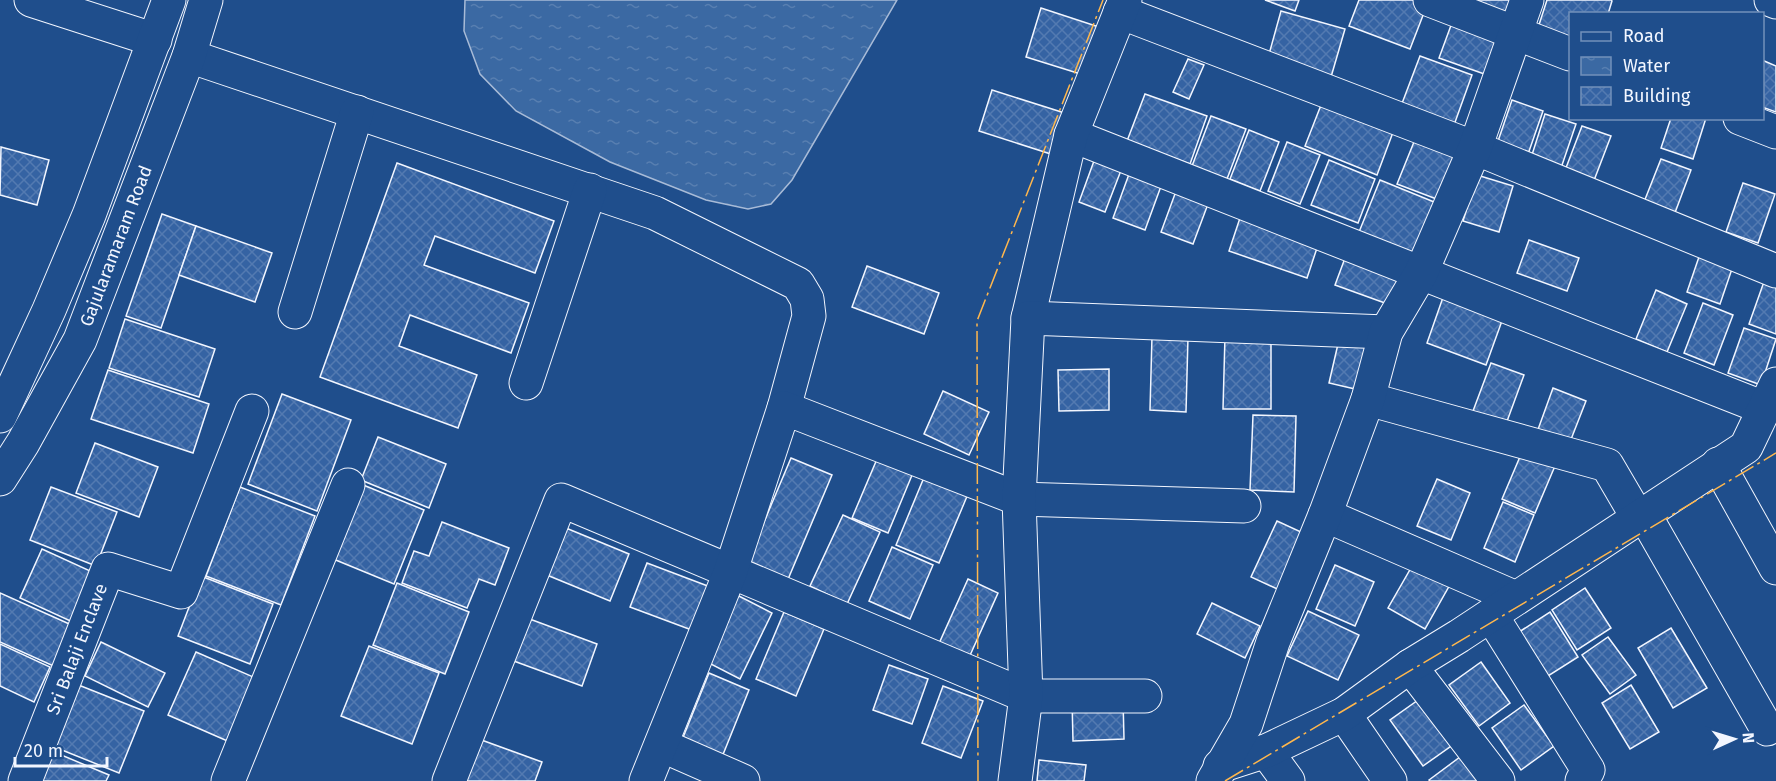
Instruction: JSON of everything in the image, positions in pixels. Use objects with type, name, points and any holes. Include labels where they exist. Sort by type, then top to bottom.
[{"type":"street","points":[[31,0],[154,40]]},
{"type":"street","name":"Gajularamaram Road","points":[[0,416],[49,310],[89,215],[169,0]]},
{"type":"street","name":"Gajularamaram Road","points":[[0,479],[23,443],[80,340],[189,56],[206,0]]},
{"type":"street","points":[[1430,0],[1569,54]]},
{"type":"street","points":[[1217,774],[1246,724],[1273,642],[1325,515],[1368,399],[1386,332],[1421,273],[1475,148],[1527,0]]},
{"type":"street","points":[[1771,0],[1776,2]]},
{"type":"street","points":[[1016,781],[1026,696],[1019,499],[1028,318],[1071,135],[1123,6],[1776,271]]},
{"type":"street","points":[[189,56],[655,213],[798,284],[807,299],[809,316],[784,408],[730,573],[646,781]]},
{"type":"street","points":[[295,312],[357,112]]},
{"type":"street","points":[[1745,120],[1776,132]]},
{"type":"street","points":[[1071,135],[1772,409],[1746,447],[1410,666],[1344,714],[1217,774]]},
{"type":"street","points":[[526,383],[590,190]]},
{"type":"street","points":[[1028,318],[1386,332]]},
{"type":"street","points":[[1368,399],[1607,465],[1641,516],[1767,729]]},
{"type":"street","points":[[784,408],[1019,499],[1244,506]]},
{"type":"street","name":"Sri Balaji Enclave","points":[[25,781],[108,569],[181,592],[252,411]]},
{"type":"street","points":[[1718,464],[1776,568]]},
{"type":"street","points":[[228,781],[348,485]]},
{"type":"street","points":[[448,781],[561,500],[1026,696],[1144,696]]},
{"type":"street","points":[[1325,515],[1504,606],[1588,770],[1582,781]]},
{"type":"street","points":[[1410,666],[1498,781]]},
{"type":"street","points":[[1344,714],[1390,781]]},
{"type":"street","points":[[661,745],[743,781]]},
{"type":"street","points":[[1266,751],[1288,781]]},
{"type":"water","points":[[465,0],[897,0],[792,180],[771,204],[748,209],[706,200],[610,162],[516,111],[480,74],[464,31]]},
{"type":"building","points":[[1265,0],[1299,0],[1295,11]]},
{"type":"building","points":[[1359,0],[1414,0],[1427,5],[1410,49],[1349,26]]},
{"type":"building","points":[[1473,0],[1515,0],[1508,16]]},
{"type":"building","points":[[1547,0],[1612,1],[1609,12],[1569,12],[1569,43],[1537,31]]},
{"type":"building","points":[[1041,8],[1102,28],[1087,76],[1026,57]]},
{"type":"building","points":[[1281,11],[1345,29],[1331,77],[1268,58]]},
{"type":"building","points":[[1453,20],[1503,39],[1490,76],[1439,58]]},
{"type":"building","points":[[1420,56],[1472,75],[1454,125],[1401,106]]},
{"type":"building","points":[[1188,59],[1204,65],[1189,99],[1173,92]]},
{"type":"building","points":[[1764,61],[1776,66],[1776,112],[1764,108]]},
{"type":"building","points":[[992,90],[1071,115],[1057,156],[979,131]]},
{"type":"building","points":[[1145,94],[1207,116],[1190,164],[1127,141]]},
{"type":"building","points":[[1323,100],[1395,127],[1377,175],[1305,146]]},
{"type":"building","points":[[1512,100],[1543,111],[1527,157],[1496,147]]},
{"type":"building","points":[[1545,114],[1576,124],[1560,171],[1530,161]]},
{"type":"building","points":[[1211,116],[1246,129],[1227,179],[1192,166]]},
{"type":"building","points":[[1670,120],[1705,120],[1693,159],[1661,148]]},
{"type":"building","points":[[1582,126],[1611,136],[1593,183],[1564,173]]},
{"type":"building","points":[[1249,130],[1279,142],[1260,191],[1230,179]]},
{"type":"building","points":[[1416,137],[1465,157],[1447,203],[1397,184]]},
{"type":"building","points":[[1287,142],[1320,155],[1300,204],[1268,191]]},
{"type":"building","points":[[1,147],[49,160],[37,205],[0,195]]},
{"type":"building","points":[[1098,150],[1125,160],[1105,212],[1079,202]]},
{"type":"building","points":[[1661,159],[1691,170],[1673,218],[1642,207]]},
{"type":"building","points":[[1329,160],[1375,179],[1358,223],[1311,205]]},
{"type":"building","points":[[397,163],[554,221],[535,273],[435,236],[424,265],[529,303],[511,353],[410,315],[399,346],[477,375],[458,428],[320,377]]},
{"type":"building","points":[[1132,166],[1164,178],[1145,230],[1113,218]]},
{"type":"building","points":[[1477,175],[1513,186],[1499,232],[1463,221]]},
{"type":"building","points":[[1380,180],[1439,204],[1418,256],[1359,232]]},
{"type":"building","points":[[1179,183],[1211,196],[1193,244],[1161,232]]},
{"type":"building","points":[[1743,183],[1775,194],[1758,243],[1726,232]]},
{"type":"building","points":[[1243,209],[1321,236],[1307,278],[1229,251]]},
{"type":"building","points":[[162,214],[196,226],[161,328],[126,316]]},
{"type":"building","points":[[196,226],[272,253],[255,302],[179,275]]},
{"type":"building","points":[[1529,240],[1579,258],[1567,291],[1517,273]]},
{"type":"building","points":[[1348,250],[1409,272],[1396,307],[1335,285]]},
{"type":"building","points":[[1701,251],[1734,263],[1720,304],[1687,292]]},
{"type":"building","points":[[867,266],[939,293],[924,334],[852,307]]},
{"type":"building","points":[[1766,276],[1776,280],[1776,334],[1749,324]]},
{"type":"building","points":[[1447,286],[1507,307],[1486,365],[1427,343]]},
{"type":"building","points":[[1656,290],[1687,304],[1667,352],[1636,339]]},
{"type":"building","points":[[1703,303],[1733,315],[1714,365],[1684,353]]},
{"type":"building","points":[[125,319],[215,349],[199,397],[109,368]]},
{"type":"building","points":[[1744,328],[1776,339],[1761,385],[1728,373]]},
{"type":"building","points":[[1341,331],[1379,339],[1368,392],[1329,383]]},
{"type":"building","points":[[1152,336],[1188,337],[1186,412],[1150,410]]},
{"type":"building","points":[[1225,336],[1271,337],[1271,409],[1223,409]]},
{"type":"building","points":[[1491,363],[1524,375],[1506,424],[1473,411]]},
{"type":"building","points":[[1109,369],[1109,410],[1059,411],[1058,370]]},
{"type":"building","points":[[108,370],[209,404],[193,453],[91,419]]},
{"type":"building","points":[[1553,388],[1586,401],[1568,447],[1536,435]]},
{"type":"building","points":[[943,391],[989,412],[969,455],[924,434]]},
{"type":"building","points":[[282,394],[351,420],[317,511],[248,484]]},
{"type":"building","points":[[1253,415],[1296,416],[1294,492],[1250,490]]},
{"type":"building","points":[[378,437],[446,464],[429,508],[361,480]]},
{"type":"building","points":[[95,443],[158,467],[139,517],[76,493]]},
{"type":"building","points":[[880,452],[915,468],[888,533],[852,518]]},
{"type":"building","points":[[1522,452],[1555,466],[1535,513],[1502,499]]},
{"type":"building","points":[[791,458],[832,475],[786,584],[745,567]]},
{"type":"building","points":[[925,475],[968,494],[939,563],[896,545]]},
{"type":"building","points":[[1437,479],[1470,493],[1451,540],[1417,526]]},
{"type":"building","points":[[356,482],[424,510],[394,584],[326,556]]},
{"type":"building","points":[[51,487],[117,512],[96,566],[30,540]]},
{"type":"building","points":[[240,487],[315,516],[281,605],[206,576]]},
{"type":"building","points":[[1503,502],[1534,515],[1515,562],[1484,548]]},
{"type":"building","points":[[843,515],[880,532],[847,604],[810,586]]},
{"type":"building","points":[[1277,521],[1312,537],[1286,593],[1251,577]]},
{"type":"building","points":[[442,522],[509,548],[495,585],[479,579],[467,608],[402,583],[414,551],[429,556]]},
{"type":"building","points":[[561,526],[629,554],[610,601],[542,573]]},
{"type":"building","points":[[892,547],[933,565],[910,619],[869,601]]},
{"type":"building","points":[[42,549],[99,575],[77,624],[20,598]]},
{"type":"building","points":[[1415,561],[1452,581],[1425,629],[1388,608]]},
{"type":"building","points":[[647,563],[713,588],[697,632],[630,607]]},
{"type":"building","points":[[1335,565],[1374,582],[1355,626],[1316,609]]},
{"type":"building","points":[[201,576],[273,604],[250,664],[178,636]]},
{"type":"building","points":[[968,579],[998,593],[967,662],[937,648]]},
{"type":"building","points":[[397,583],[469,612],[445,674],[373,645]]},
{"type":"building","points":[[1585,588],[1611,628],[1577,650],[1552,610]]},
{"type":"building","points":[[0,593],[76,627],[58,668],[0,642]]},
{"type":"building","points":[[733,593],[772,613],[740,679],[701,659]]},
{"type":"building","points":[[1212,603],[1260,626],[1245,658],[1197,634]]},
{"type":"building","points":[[1308,611],[1359,635],[1338,680],[1287,656]]},
{"type":"building","points":[[784,612],[824,629],[796,696],[756,679]]},
{"type":"building","points":[[1550,612],[1578,657],[1548,676],[1519,632]]},
{"type":"building","points":[[527,618],[597,644],[582,686],[511,660]]},
{"type":"building","points":[[1671,628],[1707,688],[1673,708],[1638,648]]},
{"type":"building","points":[[1608,637],[1636,675],[1610,694],[1582,655]]},
{"type":"building","points":[[101,642],[165,673],[148,707],[85,676]]},
{"type":"building","points":[[0,644],[50,667],[34,702],[0,686]]},
{"type":"building","points":[[369,646],[439,673],[412,744],[341,716]]},
{"type":"building","points":[[196,652],[260,680],[232,743],[168,715]]},
{"type":"building","points":[[1481,662],[1510,703],[1479,726],[1449,685]]},
{"type":"building","points":[[889,665],[928,679],[912,724],[873,710]]},
{"type":"building","points":[[709,673],[749,690],[722,757],[682,740]]},
{"type":"building","points":[[76,684],[144,711],[119,773],[52,746]]},
{"type":"building","points":[[1631,685],[1659,732],[1630,749],[1602,703]]},
{"type":"building","points":[[943,686],[983,701],[961,758],[922,743]]},
{"type":"building","points":[[1421,698],[1454,744],[1423,766],[1390,720]]},
{"type":"building","points":[[1123,699],[1124,739],[1073,741],[1072,700]]},
{"type":"building","points":[[1524,705],[1554,746],[1521,770],[1492,728]]},
{"type":"building","points":[[476,738],[542,762],[535,781],[460,781]]},
{"type":"building","points":[[47,749],[109,775],[106,781],[34,781]]},
{"type":"building","points":[[1464,754],[1484,781],[1429,780]]},
{"type":"building","points":[[1039,760],[1086,765],[1084,781],[1037,781]]},
{"type":"power","points":[[978,781],[977,321],[1103,0]]},
{"type":"power","points":[[1225,781],[1776,453]]}]
